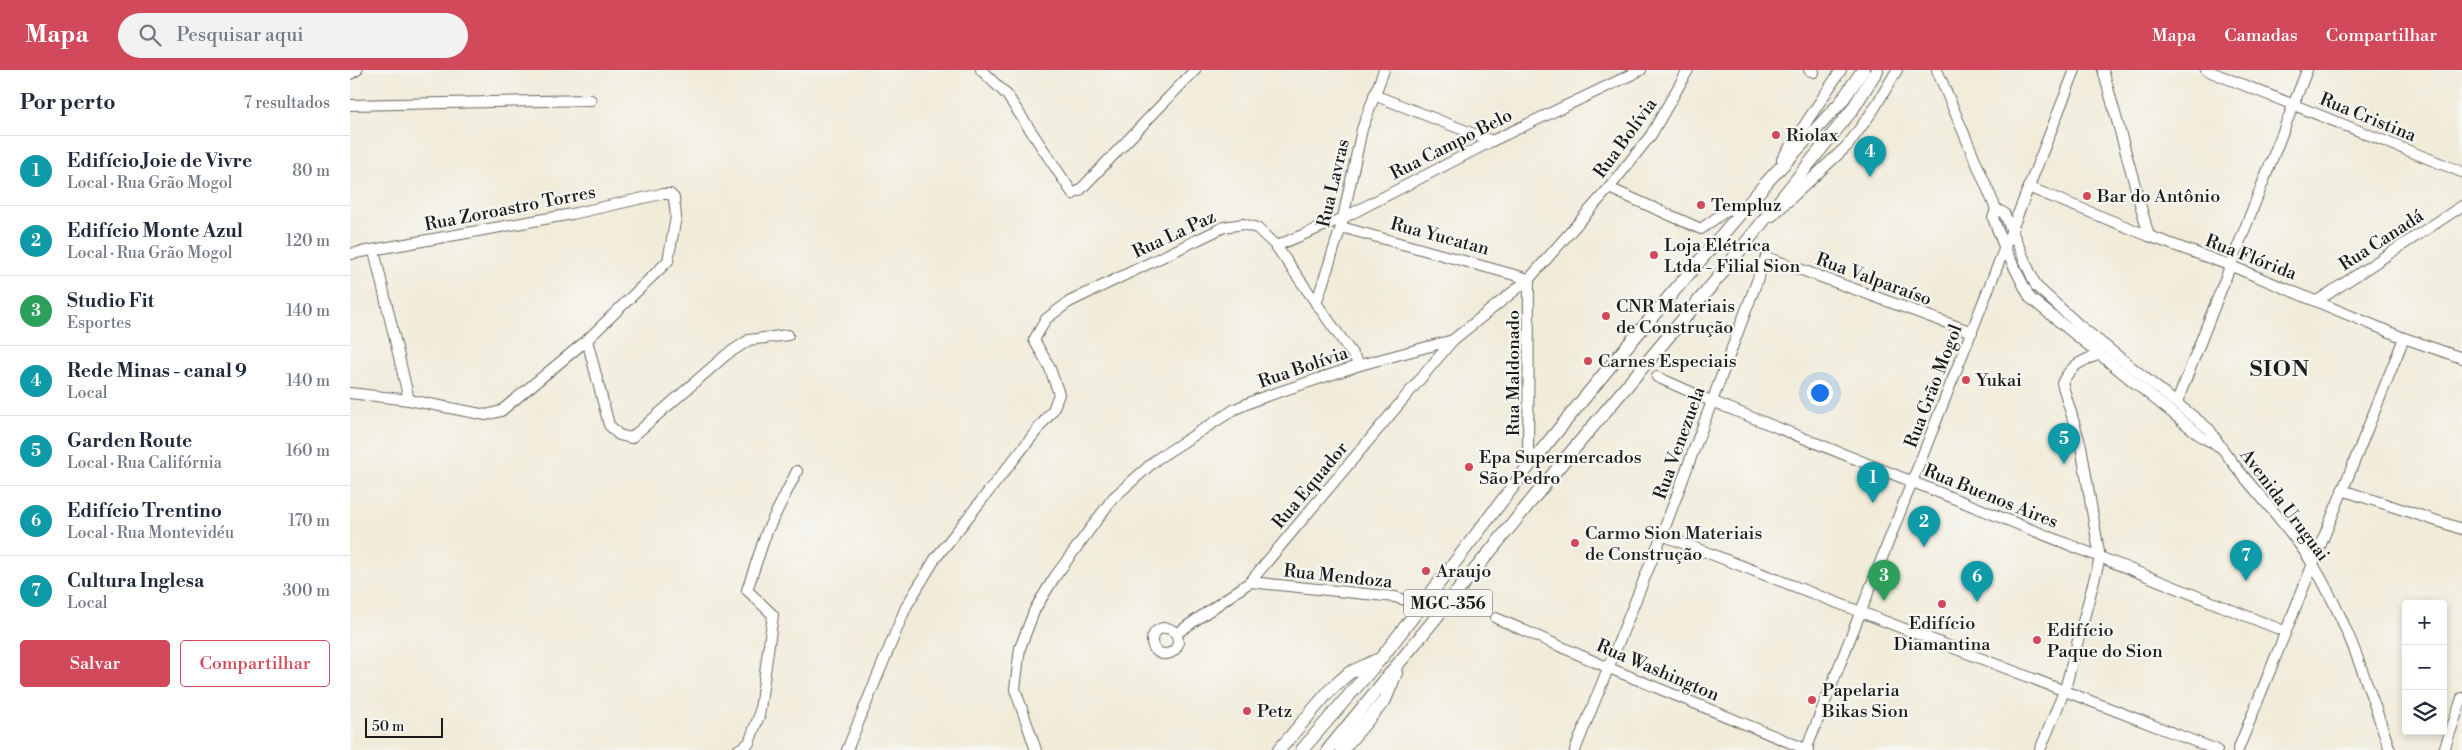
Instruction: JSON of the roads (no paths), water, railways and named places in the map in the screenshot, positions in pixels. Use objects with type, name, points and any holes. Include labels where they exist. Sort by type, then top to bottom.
[{"type":"main road","name":"MGC-356","points":[[1302,750],[1382,657],[1528,467],[1671,292],[1767,182],[1841,102],[1863,70]]},
{"type":"main road","name":"MGC-356","points":[[1328,750],[1597,421],[1718,279],[1852,110],[1877,70]]},
{"type":"main road","points":[[1279,750],[1330,690],[1349,673],[1382,657]]},
{"type":"main road","points":[[1342,750],[1385,700],[1402,660]]},
{"type":"main road","points":[[1330,690],[1357,697],[1365,707],[1365,721],[1362,726]]},
{"type":"street","points":[[350,74],[356,70]]},
{"type":"street","points":[[981,70],[1007,95],[1076,192],[1195,70]]},
{"type":"street","name":"Rua Lavras","points":[[1316,304],[1342,222],[1362,129],[1384,70]]},
{"type":"street","name":"Rua Campo Belo","points":[[1276,246],[1342,222],[1492,141],[1625,73],[1641,70]]},
{"type":"street","name":"Rua Bolívia","points":[[1036,750],[1014,689],[1020,648],[1036,609],[1054,578],[1113,498],[1157,459],[1235,409],[1258,399],[1360,365],[1454,340],[1529,279],[1609,188],[1652,135],[1688,70]]},
{"type":"street","name":"MGC-356","points":[[1767,182],[1841,70]]},
{"type":"street","name":"MGC-356","points":[[1752,234],[1848,144],[1874,109],[1897,70]]},
{"type":"street","name":"Avenida Uruguai","points":[[1937,70],[2036,286],[2079,325],[2210,430],[2221,447],[2264,499],[2312,563],[2349,635],[2390,750]]},
{"type":"street","name":"Rua Grão Mogol","points":[[1806,750],[2075,70]]},
{"type":"street","points":[[2103,70],[2149,236]]},
{"type":"street","name":"Rua Cristina","points":[[2206,70],[2462,172]]},
{"type":"street","points":[[2177,402],[2229,265],[2307,70]]},
{"type":"street","points":[[1374,95],[1492,141]]},
{"type":"street","points":[[350,105],[591,100]]},
{"type":"street","name":"Rua Flórida","points":[[2028,187],[2149,236],[2229,265],[2404,338],[2462,358]]},
{"type":"street","points":[[1609,188],[1701,229],[1726,210],[1747,207]]},
{"type":"street","name":"Rua Zoroastro Torres","points":[[350,254],[572,214],[661,194],[670,194],[674,198],[676,218],[668,261],[587,340]]},
{"type":"street","points":[[2000,211],[2012,211],[2023,200]]},
{"type":"street","name":"Rua Canadá","points":[[2317,301],[2462,206]]},
{"type":"street","name":"Avenida Uruguai","points":[[2000,211],[1993,218],[2005,249],[2030,298],[2081,342],[2159,401],[2202,437],[2221,447]]},
{"type":"street","name":"Rua Yucatan","points":[[1342,222],[1529,279]]},
{"type":"street","name":"Rua La Paz","points":[[847,750],[906,607],[935,559],[1054,410],[1059,394],[1049,366],[1034,340],[1046,319],[1069,302],[1224,227],[1244,224],[1257,228],[1276,246],[1360,365]]},
{"type":"street","points":[[374,250],[409,400]]},
{"type":"street","name":"Rua Valparaíso","points":[[1766,257],[1972,332]]},
{"type":"street","name":"Rua Venezuela","points":[[1575,750],[1662,535],[1766,257]]},
{"type":"street","name":"Rua Maldonado","points":[[1528,467],[1529,279]]},
{"type":"street","points":[[2079,325],[2081,342],[2079,362]]},
{"type":"street","points":[[350,393],[409,400],[486,415],[494,414],[501,411],[587,340],[609,425],[619,435],[631,438],[726,354],[749,340],[788,335]]},
{"type":"street","points":[[2238,750],[2404,338]]},
{"type":"street","name":"Rua Equador","points":[[1176,634],[1250,582],[1454,340]]},
{"type":"street","points":[[2040,750],[2065,689],[2100,558],[2081,446],[2062,383],[2068,371],[2079,362],[2098,355]]},
{"type":"street","name":"Rua Buenos Aires","points":[[1658,377],[1711,401],[2284,632]]},
{"type":"street","points":[[738,750],[749,743],[759,716],[773,615],[747,590],[767,531],[797,471]]},
{"type":"street","points":[[2342,490],[2462,529]]},
{"type":"street","points":[[1662,535],[2065,689],[2217,750]]},
{"type":"street","name":"Rua Mendoza","points":[[1250,582],[1395,598],[1422,605]]},
{"type":"street","name":"Rua Washington","points":[[1496,618],[1608,668],[1806,750]]},
{"type":"street","points":[[2444,750],[2462,700]]},
{"type":"street","points":[[1352,750],[1362,726]]},
{"type":"place","name":"Riolax","points":[[1776,135]]},
{"type":"place","name":"Rede Minas - canal 9","points":[[1870,177]]},
{"type":"place","name":"Bar do Antônio","points":[[2087,196]]},
{"type":"place","name":"Templuz","points":[[1701,205]]},
{"type":"place","name":"Loja Elétrica Ltda - Filial Sion","points":[[1654,255]]},
{"type":"place","name":"CNR Materiais de Construção","points":[[1606,316]]},
{"type":"place","name":"Carnes Especiais","points":[[1588,361]]},
{"type":"place","name":"Yukai","points":[[1966,380]]},
{"type":"place","name":"Garden Route","points":[[2064,464]]},
{"type":"place","name":"Epa Supermercados São Pedro","points":[[1469,467]]},
{"type":"place","name":"Edifício Joie de Vivre","points":[[1873,503]]},
{"type":"place","name":"Carmo Sion Materiais de Construção","points":[[1575,543]]},
{"type":"place","name":"Edifício Monte Azul","points":[[1924,547]]},
{"type":"place","name":"Araujo","points":[[1426,571]]},
{"type":"place","name":"Cultura Inglesa","points":[[2246,581]]},
{"type":"place","name":"Studio Fit","points":[[1884,601]]},
{"type":"place","name":"Edifício Trentino","points":[[1977,602]]},
{"type":"place","name":"Edifício Diamantina","points":[[1942,604]]},
{"type":"place","name":"Edifício Paque do Sion","points":[[2037,640]]},
{"type":"place","name":"Papelaria Bikas Sion","points":[[1812,700]]},
{"type":"place","name":"Petz","points":[[1247,711]]},
{"type":"district","name":"SION","points":[[2280,368]]}]
